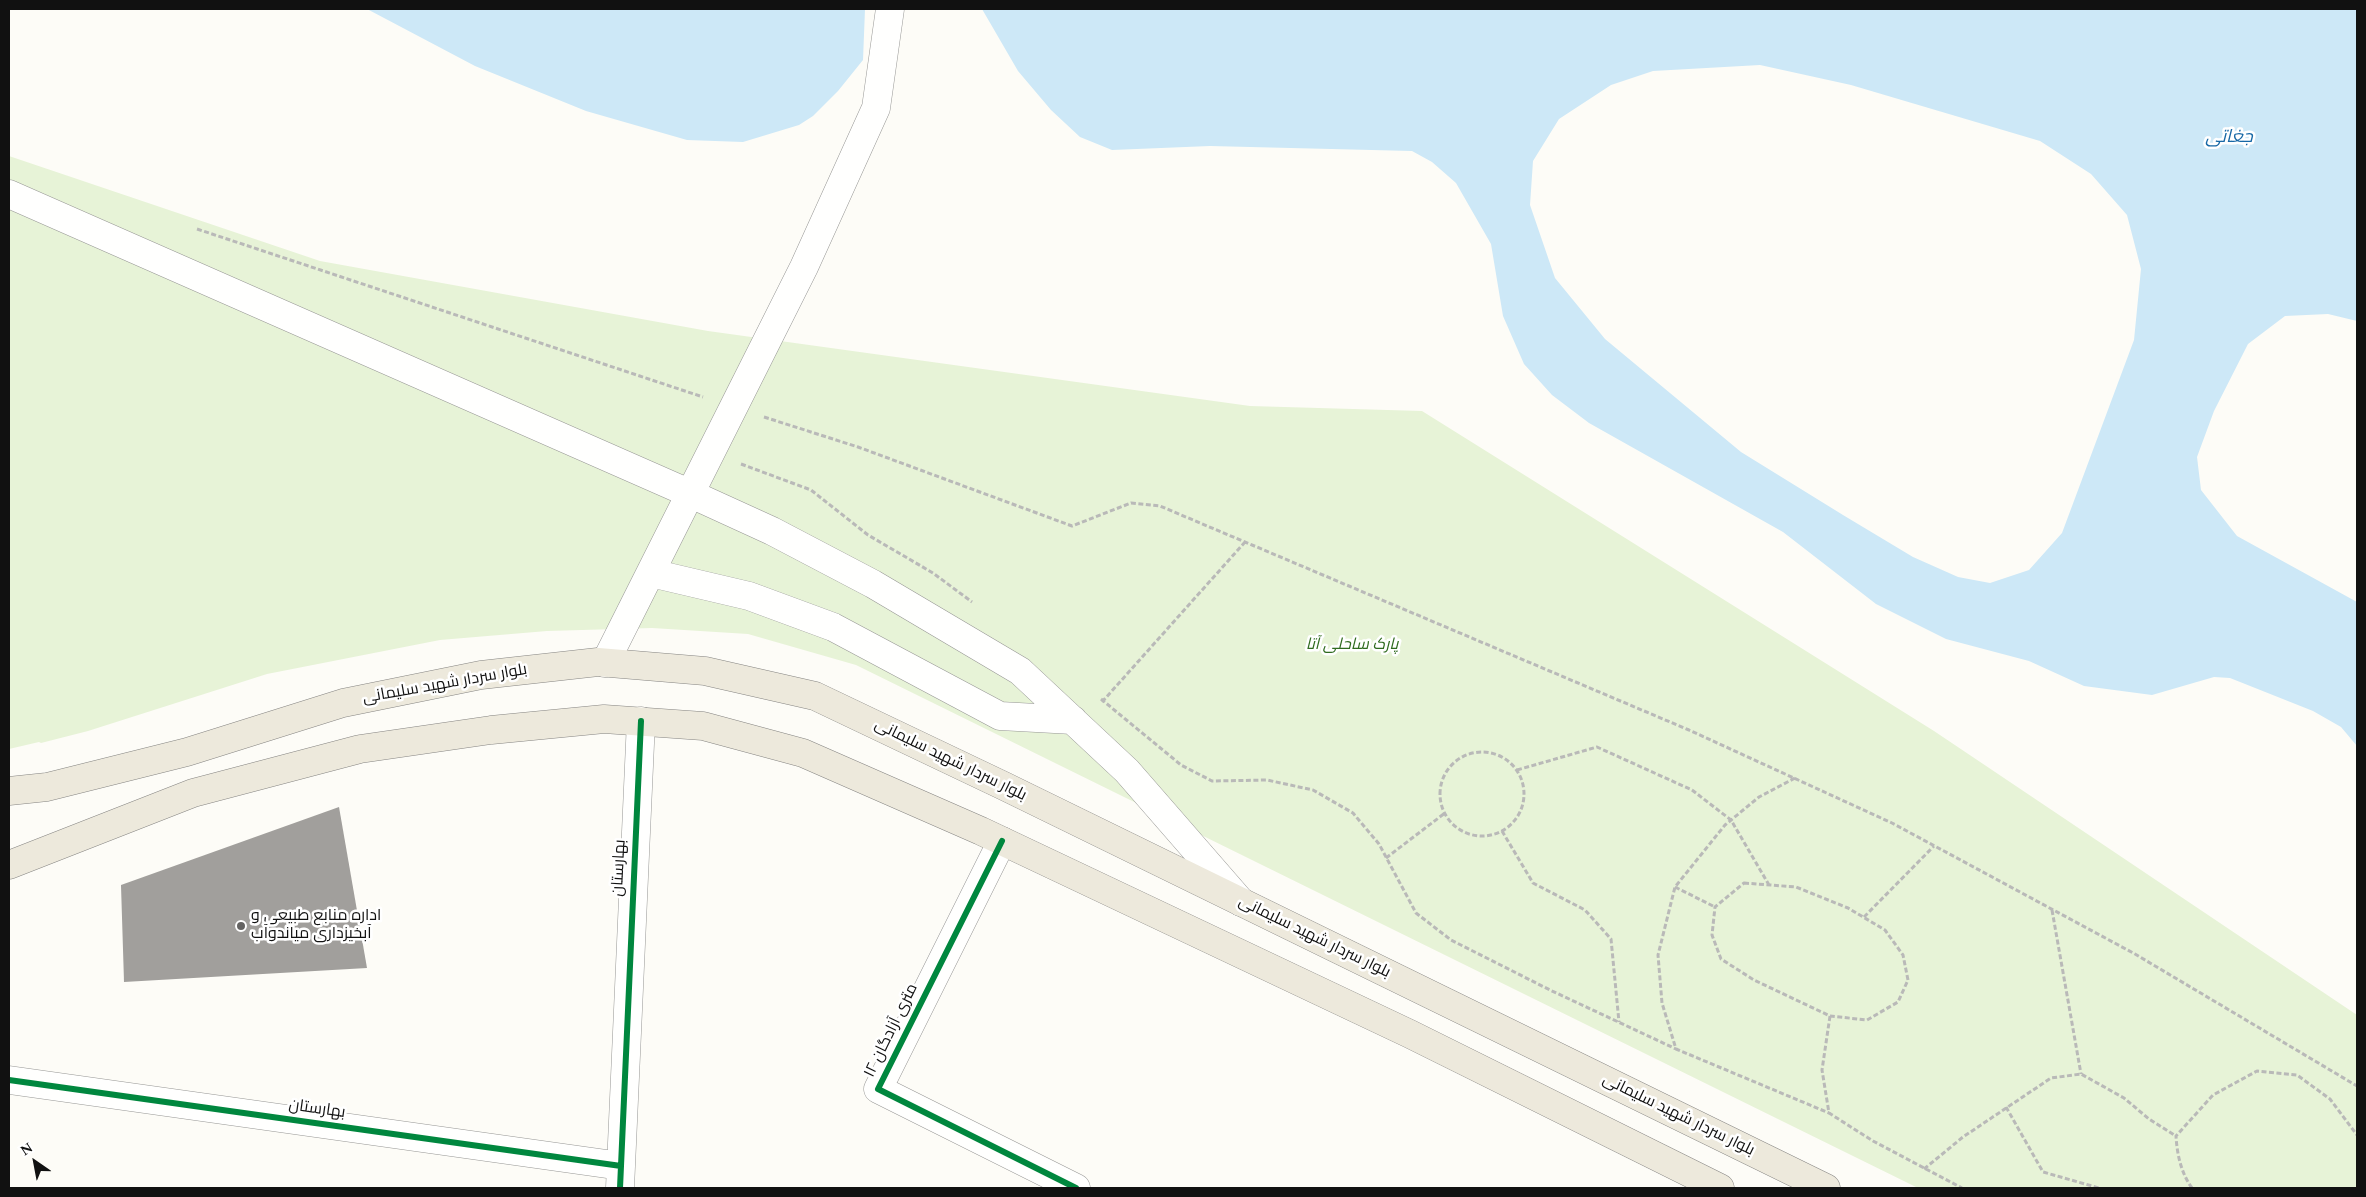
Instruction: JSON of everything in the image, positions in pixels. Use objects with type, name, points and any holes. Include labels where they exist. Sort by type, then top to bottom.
[{"type":"main road","name":"بلوار سردار شهید سلیمانی","points":[[9,791],[47,787],[187,752],[343,703],[482,675],[606,663],[706,671],[815,696],[1826,1188]]},
{"type":"main road","points":[[12,861],[194,793],[360,749],[491,730],[604,719],[703,726],[803,753],[1002,841],[1410,1034],[1720,1188]]},
{"type":"street","points":[[606,663],[804,267],[876,108],[890,9]]},
{"type":"street","points":[[9,194],[691,494],[772,531],[897,598],[1020,671],[1128,771],[1241,902]]},
{"type":"street","points":[[651,573],[749,596],[833,627],[1000,716],[1073,720]]},
{"type":"street","name":"بهارستان","points":[[9,1080],[620,1177],[641,721]]},
{"type":"street","name":"۱۲ متری آزادگان","points":[[1002,841],[878,1089],[1076,1188]]},
{"type":"path","points":[[197,229],[858,447],[1072,526],[1131,503],[1160,506],[1689,730],[1892,823],[2135,954],[2357,1086]]},
{"type":"path","points":[[711,453],[811,490],[868,535],[933,573],[973,603]]},
{"type":"path","points":[[1104,701],[1245,542]]},
{"type":"path","points":[[1096,695],[1181,765],[1212,780],[1267,780],[1313,790],[1352,813],[1379,844],[1416,912],[1451,940],[1550,990],[1676,1049],[1829,1113],[1873,1141],[1962,1188]]},
{"type":"path","points":[[1517,770],[1598,747],[1692,790],[1732,820],[1769,885]]},
{"type":"path","points":[[1479,752],[1493,753],[1506,759],[1517,770],[1523,782],[1524,797],[1521,811],[1513,822],[1501,831],[1488,835],[1475,835],[1463,831],[1452,824],[1445,813],[1441,794],[1445,775],[1453,764],[1465,756],[1479,752]]},
{"type":"path","points":[[1676,1049],[1662,1003],[1658,955],[1675,886],[1702,852],[1732,820],[1759,797],[1794,778]]},
{"type":"path","points":[[1386,858],[1445,813]]},
{"type":"path","points":[[1501,831],[1532,883],[1585,910],[1612,939],[1619,1022]]},
{"type":"path","points":[[1864,918],[1934,846]]},
{"type":"path","points":[[1744,883],[1769,885],[1796,887],[1848,908],[1885,930],[1903,955],[1908,980],[1898,1002],[1867,1020],[1830,1016],[1754,980],[1720,959],[1712,935],[1715,907],[1744,883]]},
{"type":"path","points":[[1675,886],[1715,907]]},
{"type":"path","points":[[2052,910],[2080,1074]]},
{"type":"path","points":[[1829,1113],[1822,1070],[1830,1016]]},
{"type":"path","points":[[2192,1188],[2187,1181],[2177,1153],[2176,1136],[2213,1095],[2257,1072],[2297,1075],[2330,1099],[2357,1135]]},
{"type":"path","points":[[1924,1169],[1963,1137],[2051,1078],[2080,1074],[2124,1098],[2149,1119],[2176,1136]]},
{"type":"path","points":[[2006,1107],[2043,1172],[2098,1188]]},
{"type":"green space","name":"پارک ساحلی آتا","points":[[9,156],[320,261],[708,331],[1250,406],[1422,411],[1934,731],[2357,1015],[2357,1188],[1918,1188],[856,665],[748,634],[652,628],[547,631],[440,640],[267,674],[88,731],[9,749]]},
{"type":"water","points":[[367,9],[865,9],[863,60],[838,91],[813,116],[799,125],[743,142],[687,140],[586,111],[475,66]]},
{"type":"water","name":"جغاتی","points":[[982,9],[2357,9],[2357,321],[2328,314],[2285,316],[2248,344],[2214,411],[2197,457],[2201,490],[2237,536],[2357,602],[2357,746],[2341,727],[2313,711],[2230,678],[2214,677],[2152,695],[2084,686],[2029,661],[1946,639],[1876,604],[1783,532],[1589,423],[1552,395],[1524,364],[1503,316],[1491,244],[1456,183],[1432,162],[1412,151],[1210,146],[1112,150],[1080,137],[1051,110],[1018,71]],"holes":[[[1760,65],[1851,85],[2040,141],[2091,174],[2127,215],[2141,269],[2134,340],[2062,533],[2029,570],[1990,583],[1958,577],[1913,557],[1741,452],[1605,339],[1555,278],[1530,205],[1533,161],[1559,119],[1611,85],[1653,71]]]},
{"type":"building","name":"اداره منابع طبیعی و آبخیزداری میاندوآب","points":[[339,807],[367,968],[124,982],[121,885]]},
{"type":"cycle path","points":[[620,1188],[641,721]]},
{"type":"cycle path","points":[[1002,841],[878,1089],[1076,1188]]},
{"type":"cycle path","points":[[9,1080],[621,1166]]},
{"type":"place","name":"اداره منابع طبیعی و آبخیزداری میاندوآب","points":[[241,926]]}]
